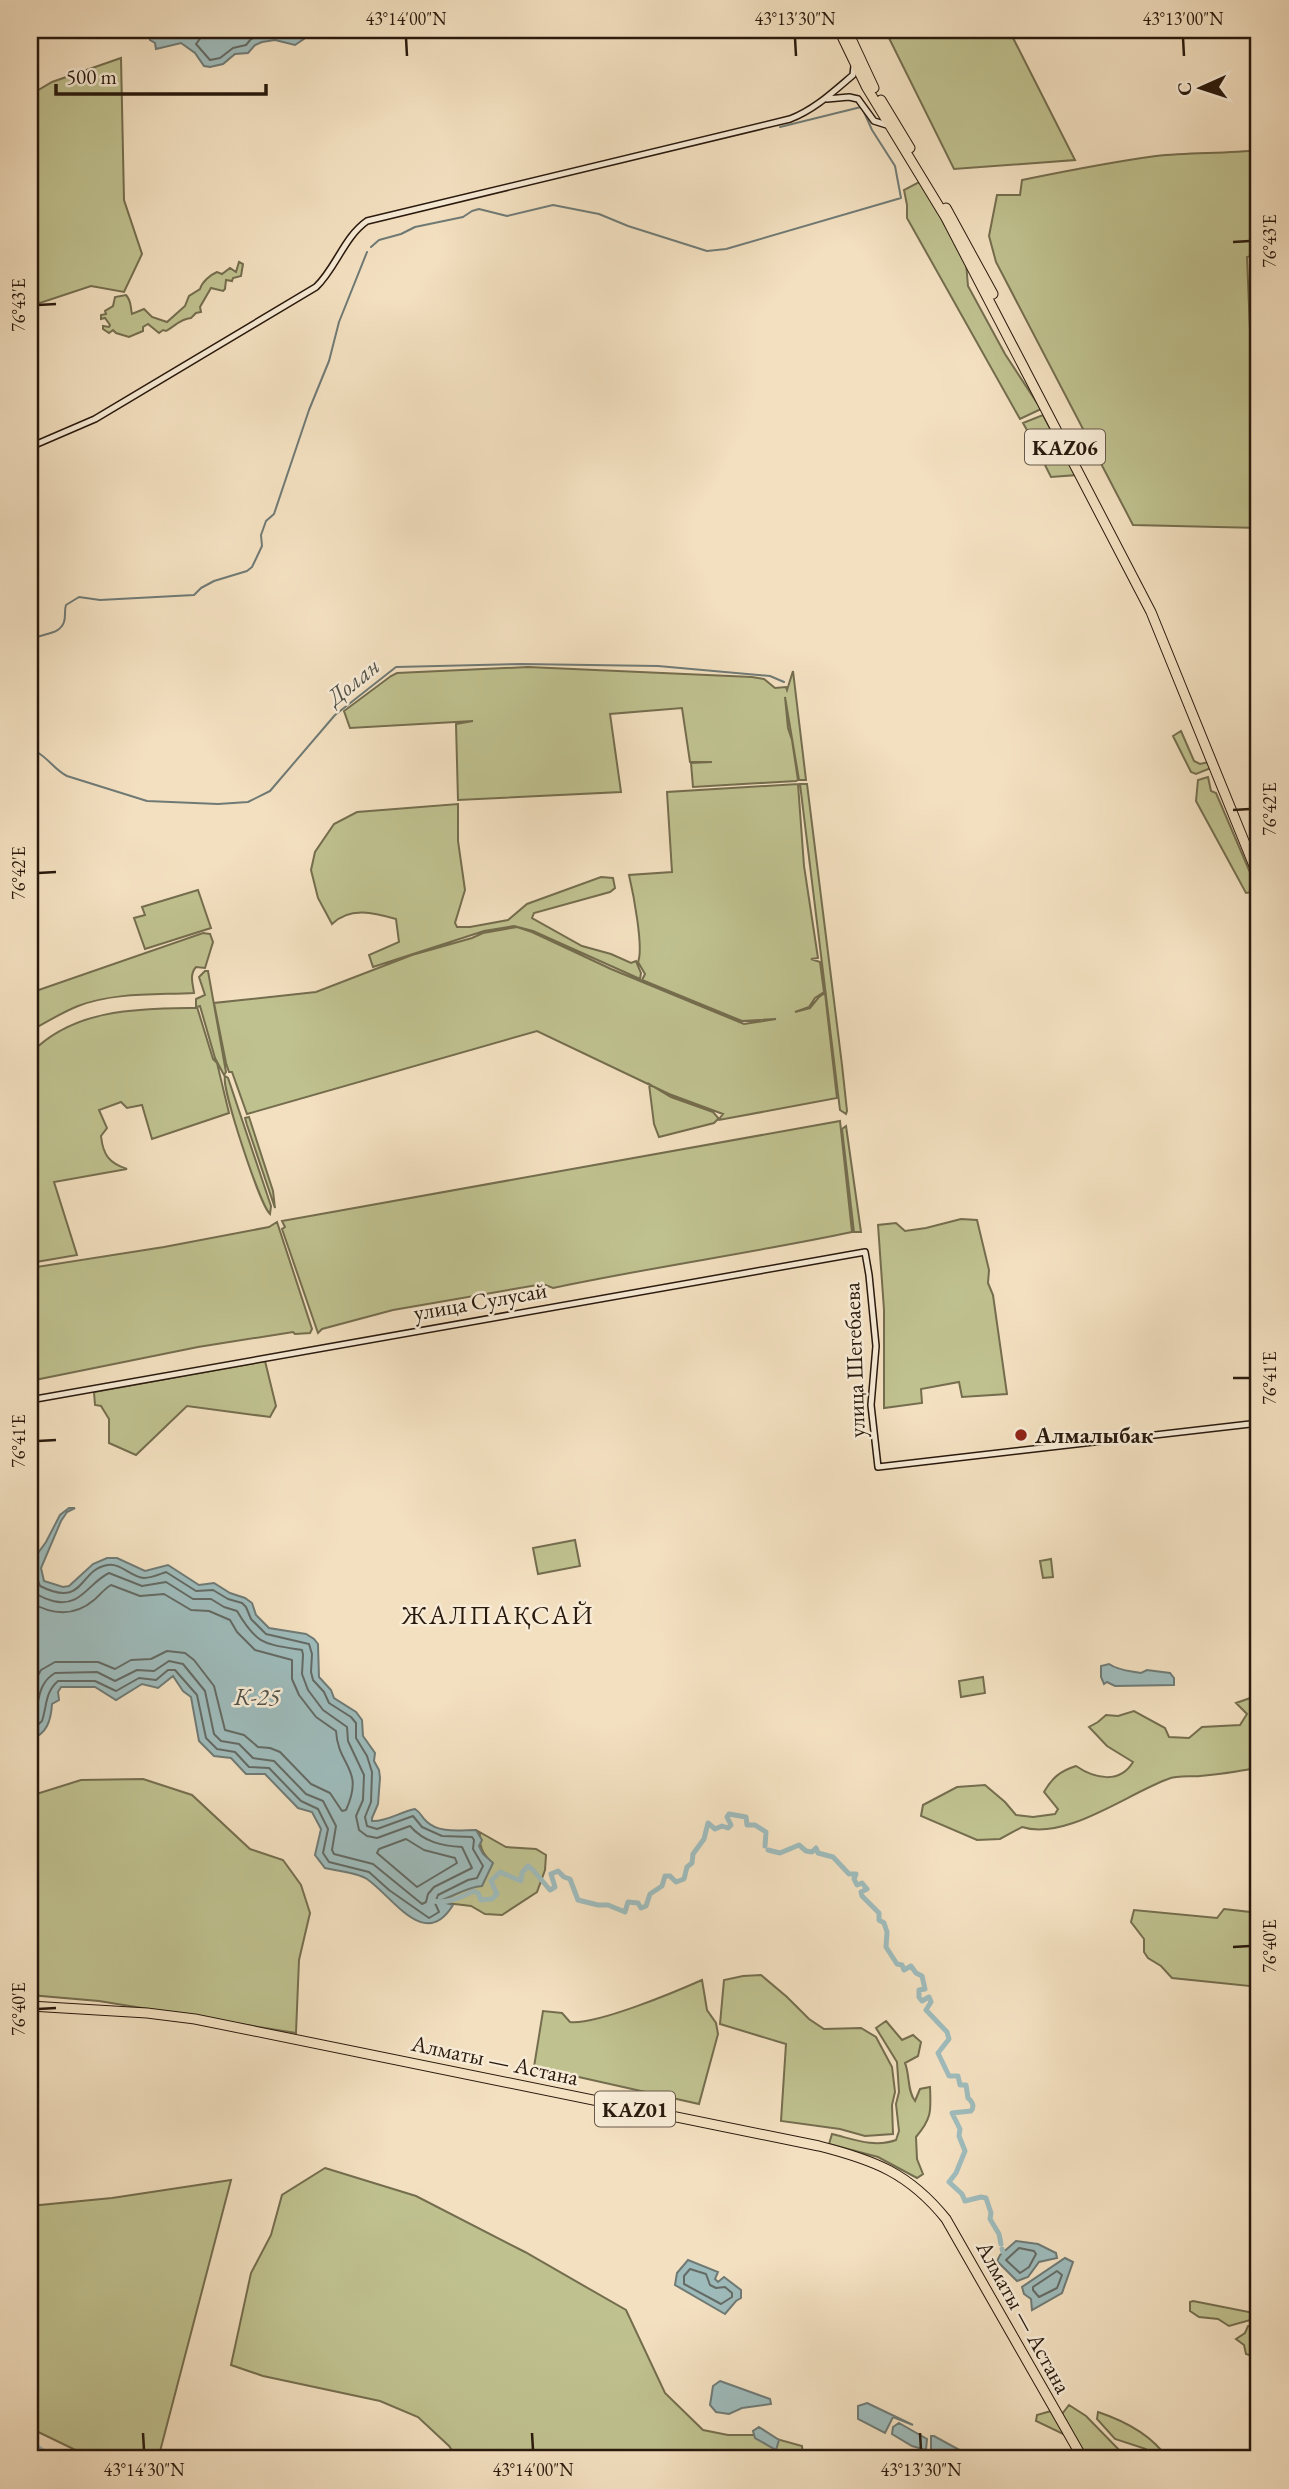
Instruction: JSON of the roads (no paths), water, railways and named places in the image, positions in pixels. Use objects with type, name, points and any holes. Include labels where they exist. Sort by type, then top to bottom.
[{"type":"highway","name":"KАZ06","points":[[839,30],[854,63],[1005,316],[1155,609],[1259,862]]},
{"type":"highway","name":"KАZ06","points":[[847,30],[870,87],[890,126],[941,205],[1151,612],[1259,878]]},
{"type":"highway","name":"Алматы — Астана","points":[[30,2006],[147,2012],[195,2019],[807,2144],[874,2162],[916,2186],[946,2219],[1083,2459]]},
{"type":"highway","points":[[1253,2459],[1259,2450]]},
{"type":"main road","points":[[30,447],[95,419],[316,287],[355,232],[367,221],[790,119],[803,114],[853,75],[854,63]]},
{"type":"main road","points":[[849,97],[870,87]]},
{"type":"main road","points":[[824,99],[849,97],[860,100],[874,121],[890,126]]},
{"type":"main road","name":"улица Сулусай","points":[[30,1400],[865,1252]]},
{"type":"main road","name":"улица Шегебаева","points":[[865,1252],[876,1346],[871,1405],[878,1466],[1259,1423]]},
{"type":"water","points":[[156,30],[194,33],[202,30],[306,30],[304,39],[295,45],[275,40],[262,42],[248,53],[235,54],[223,64],[210,67],[204,66],[195,53],[181,43],[156,49],[155,43],[150,40],[150,33]]},
{"type":"water","name":"К-25","points":[[69,1508],[75,1508],[67,1512],[61,1521],[41,1568],[44,1581],[63,1587],[69,1586],[93,1564],[107,1558],[117,1558],[145,1571],[168,1565],[199,1585],[214,1583],[245,1598],[252,1603],[256,1615],[269,1628],[306,1634],[314,1639],[318,1644],[319,1677],[331,1690],[334,1698],[356,1712],[362,1720],[363,1736],[375,1753],[374,1761],[380,1778],[378,1804],[372,1821],[415,1809],[437,1828],[476,1830],[482,1840],[479,1846],[483,1854],[493,1863],[482,1886],[439,1901],[453,1905],[442,1918],[432,1923],[421,1922],[399,1908],[367,1879],[325,1868],[315,1855],[321,1829],[312,1812],[298,1808],[265,1774],[246,1774],[231,1758],[214,1756],[199,1741],[191,1697],[183,1691],[173,1676],[158,1688],[142,1684],[116,1700],[95,1687],[61,1687],[58,1692],[59,1700],[52,1704],[47,1726],[40,1734],[30,1739],[30,1564],[46,1542],[60,1515]]},
{"type":"water","points":[[1109,1664],[1141,1673],[1147,1670],[1170,1673],[1174,1678],[1174,1685],[1104,1684],[1101,1666]]},
{"type":"water","points":[[1016,2241],[1038,2244],[1056,2253],[1057,2258],[1039,2262],[1028,2277],[1017,2281],[997,2261]]},
{"type":"water","points":[[1065,2258],[1073,2262],[1062,2293],[1032,2310],[1031,2299],[1024,2294],[1022,2287]]},
{"type":"water","points":[[688,2260],[718,2272],[715,2279],[718,2282],[724,2277],[741,2290],[741,2298],[725,2314],[675,2285],[677,2273]]},
{"type":"water","points":[[720,2381],[770,2399],[771,2404],[742,2408],[729,2414],[716,2412],[710,2405],[713,2386]]},
{"type":"water","points":[[867,2403],[913,2425],[893,2417],[885,2433],[858,2419],[858,2406]]},
{"type":"water","points":[[899,2423],[927,2439],[926,2450],[912,2446],[892,2434],[893,2427]]},
{"type":"water","points":[[759,2427],[779,2440],[776,2450],[755,2438],[753,2431]]},
{"type":"water","points":[[931,2436],[976,2459],[943,2459],[931,2451]]},
{"type":"waterway","points":[[780,127],[861,107]]},
{"type":"waterway","points":[[371,247],[379,240],[415,227],[463,217],[479,209],[507,216],[553,205],[599,214],[707,251],[726,249],[901,198],[895,166],[864,112]]},
{"type":"waterway","points":[[30,651],[35,638],[56,631],[62,626],[66,605],[79,597],[100,600],[194,595],[214,581],[252,567],[262,546],[261,535],[266,521],[274,514],[309,410],[329,361],[339,322],[367,252]]},
{"type":"waterway","name":"Долан","points":[[30,753],[37,752],[67,776],[147,801],[218,804],[248,802],[270,791],[335,715],[396,667],[521,664],[658,666],[770,676],[784,682]]},
{"type":"waterway","points":[[433,1901],[449,1901],[474,1891],[481,1900],[492,1899],[497,1894],[491,1881],[500,1872],[521,1881],[522,1873],[528,1866],[550,1890],[555,1887],[551,1874],[558,1871],[570,1879],[578,1900],[608,1905],[625,1912],[628,1902],[638,1903],[641,1908],[646,1906],[650,1894],[662,1886],[665,1876],[670,1876],[676,1882],[684,1879],[687,1867],[692,1863],[693,1854],[704,1839],[708,1823],[715,1829],[722,1826],[728,1828],[731,1825],[727,1817],[729,1814],[746,1817],[747,1825],[755,1825],[766,1832],[765,1846]]},
{"type":"waterway","points":[[768,1850],[780,1853],[799,1845],[812,1852],[816,1848],[818,1853],[833,1857],[849,1874],[856,1874],[854,1879],[857,1885],[862,1883],[867,1889],[861,1892],[862,1896],[879,1913],[879,1920],[884,1923],[887,1932],[886,1947],[904,1970],[911,1966],[922,1976],[925,1989],[919,1990],[919,1997],[922,2001],[929,1997],[931,2002],[926,2010],[947,2032],[949,2039],[938,2053],[949,2076],[958,2076],[960,2085],[966,2085],[968,2098],[973,2105],[971,2111],[952,2113],[960,2129],[959,2136],[965,2151],[949,2182],[962,2194],[965,2201],[986,2198],[991,2213],[990,2219],[999,2234],[1001,2244]]},
{"type":"waterway","points":[[30,2444],[53,2459]]},
{"type":"place","name":"Алмалыбак","points":[[1021,1435]]},
{"type":"district","name":"ЖАЛПАҚСАЙ","points":[[498,1615]]}]
